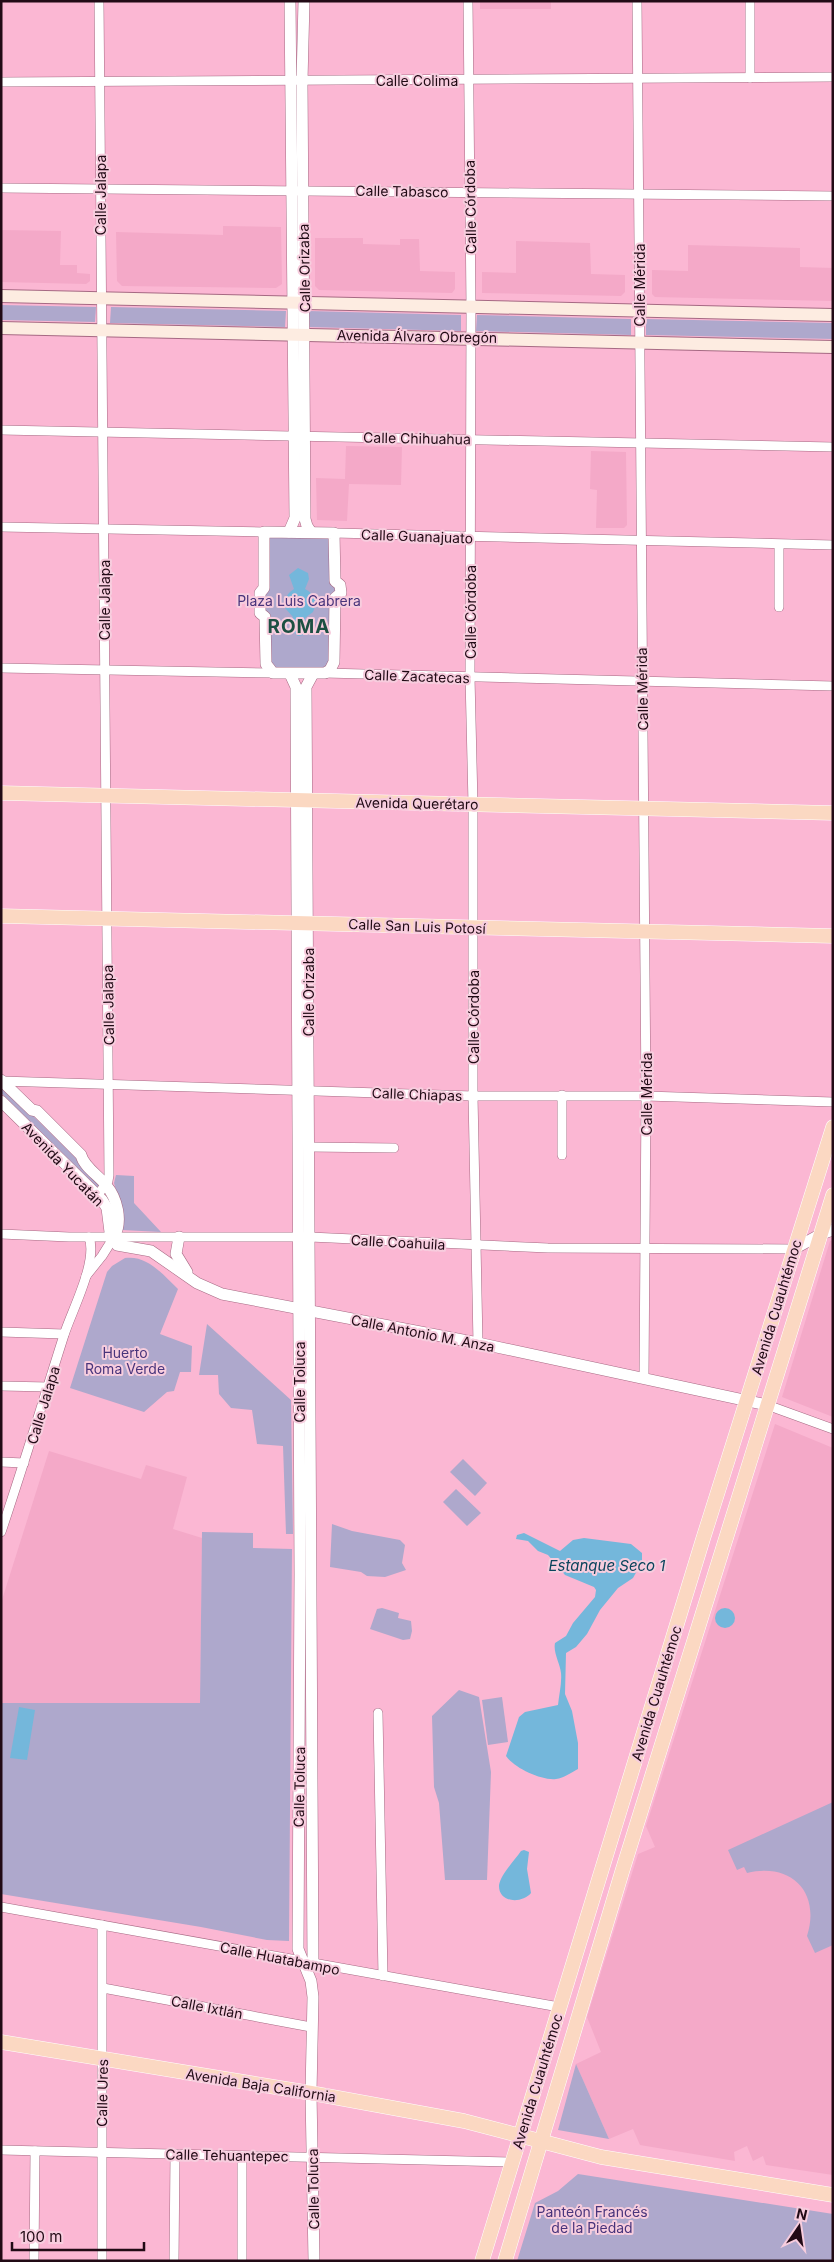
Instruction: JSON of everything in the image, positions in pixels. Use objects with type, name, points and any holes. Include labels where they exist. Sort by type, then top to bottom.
[{"type":"main road","points":[[1,296],[101,300],[833,315]]},
{"type":"main road","name":"Avenida Álvaro Obregón","points":[[1,328],[833,347]]},
{"type":"main road","name":"Avenida Querétaro","points":[[1,793],[833,813]]},
{"type":"main road","name":"Calle San Luis Potosí","points":[[1,916],[833,936]]},
{"type":"main road","name":"Avenida Cuauhtémoc","points":[[482,2261],[703,1539],[833,1127]]},
{"type":"main road","name":"Avenida Cuauhtémoc","points":[[505,2261],[620,1878],[766,1405],[827,1232],[833,1195]]},
{"type":"main road","name":"Avenida Baja California","points":[[1,2042],[311,2093],[464,2121],[601,2157],[833,2195]]},
{"type":"street","name":"Calle Jalapa","points":[[99,1],[109,1175],[106,1185]]},
{"type":"street","name":"Calle Orizaba","points":[[290,1],[290,81],[297,190]]},
{"type":"street","name":"Calle Orizaba","points":[[304,1],[297,190],[298,304],[300,435],[305,519],[311,532]]},
{"type":"street","name":"Calle Córdoba","points":[[468,1],[471,192],[470,678],[473,804],[473,1096],[478,1343]]},
{"type":"street","name":"Calle Mérida","points":[[637,1],[646,1096],[644,1378]]},
{"type":"street","points":[[750,1],[750,78]]},
{"type":"street","name":"Calle Colima","points":[[1,82],[833,77]]},
{"type":"street","name":"Calle Tabasco","points":[[1,188],[833,196]]},
{"type":"street","name":"Calle Chihuahua","points":[[1,430],[833,447]]},
{"type":"street","name":"Calle Orizaba","points":[[289,532],[295,518],[300,435]]},
{"type":"street","name":"Calle Guanajuato","points":[[1,527],[311,532],[833,545]]},
{"type":"street","points":[[264,532],[264,588],[260,593],[260,613],[265,617],[266,664],[273,673]]},
{"type":"street","name":"Calle Orizaba","points":[[301,801],[306,687],[319,674],[330,670],[334,662],[335,598],[341,593],[340,586],[335,581],[334,533]]},
{"type":"street","points":[[779,545],[779,608]]},
{"type":"street","name":"Calle Zacatecas","points":[[1,668],[833,686]]},
{"type":"street","name":"Calle Orizaba","points":[[290,674],[296,687],[301,801],[304,1237],[311,1312]]},
{"type":"street","name":"Calle Chiapas","points":[[2,1081],[108,1086],[473,1096],[646,1096],[833,1102]]},
{"type":"street","name":"Avenida Yucatán","points":[[1,1101],[97,1196],[106,1208],[110,1232],[114,1237],[117,1232],[118,1216],[114,1198],[106,1185],[82,1160],[81,1155],[37,1111],[32,1110],[2,1081]]},
{"type":"street","name":"Calle Orizaba","points":[[299,1309],[309,1147],[304,1091]]},
{"type":"street","points":[[562,1095],[562,1155]]},
{"type":"street","points":[[309,1147],[394,1148]]},
{"type":"street","points":[[97,1196],[106,1185]]},
{"type":"street","points":[[794,1249],[827,1232]]},
{"type":"street","name":"Calle Coahuila","points":[[1,1234],[89,1237],[304,1237],[475,1246],[794,1249]]},
{"type":"street","name":"Calle Jalapa","points":[[1,1532],[49,1387],[64,1334],[84,1278],[92,1246],[89,1237]]},
{"type":"street","name":"Calle Jalapa","points":[[84,1278],[102,1256],[114,1237]]},
{"type":"street","name":"Calle Antonio M. Anza","points":[[114,1237],[116,1245],[151,1251],[202,1285],[222,1294],[478,1343],[766,1405]]},
{"type":"street","points":[[178,1237],[176,1254],[190,1277]]},
{"type":"street","name":"Calle Toluca","points":[[299,1309],[306,1612]]},
{"type":"street","name":"Calle Toluca","points":[[311,1312],[298,1949],[309,1963],[312,1989],[311,2093],[314,2261]]},
{"type":"street","points":[[1,1332],[64,1334]]},
{"type":"street","points":[[1,1386],[49,1387]]},
{"type":"street","points":[[766,1405],[833,1429]]},
{"type":"street","points":[[1,1462],[24,1463]]},
{"type":"street","points":[[378,1713],[383,1976]]},
{"type":"street","name":"Calle Huatabampo","points":[[1,1907],[559,2007]]},
{"type":"street","name":"Calle Ures","points":[[102,1925],[102,2261]]},
{"type":"street","name":"Calle Ixtlán","points":[[103,1988],[311,2027]]},
{"type":"street","name":"Calle Tehuantepec","points":[[1,2150],[512,2162]]},
{"type":"street","points":[[34,2261],[35,2151]]},
{"type":"street","points":[[174,2261],[175,2154]]},
{"type":"street","points":[[242,2156],[242,2261]]},
{"type":"shaded area","points":[[480,1],[551,1],[551,9],[480,9]]},
{"type":"shaded area","points":[[223,226],[281,227],[282,284],[276,288],[122,286],[117,281],[116,232],[223,235]]},
{"type":"shaded area","points":[[1,230],[61,231],[60,265],[77,265],[77,273],[90,274],[90,281],[86,284],[1,282]]},
{"type":"shaded area","points":[[315,238],[363,238],[363,244],[400,245],[400,239],[419,239],[420,271],[455,272],[455,289],[452,293],[319,290],[315,286]]},
{"type":"shaded area","points":[[516,241],[590,243],[591,274],[625,275],[625,292],[621,296],[482,293],[482,272],[516,273]]},
{"type":"shaded area","points":[[688,245],[800,248],[800,267],[833,268],[833,301],[655,297],[652,294],[652,270],[688,271]]},
{"type":"shaded area","points":[[346,446],[402,447],[401,485],[349,484],[347,521],[317,520],[316,478],[345,479]]},
{"type":"shaded area","points":[[591,451],[626,452],[627,525],[624,528],[596,528],[597,490],[590,489]]},
{"type":"shaded area","points":[[833,1240],[833,1417],[782,1397],[830,1241]]},
{"type":"shaded area","points":[[775,1424],[833,1448],[833,2175],[766,2165],[763,2156],[753,2161],[747,2146],[734,2152],[735,2161],[640,2145],[633,2129],[609,2139],[576,2064],[601,2052],[587,2017],[638,1854],[655,1847],[646,1826]]},
{"type":"shaded area","points":[[49,1451],[141,1479],[146,1465],[187,1477],[173,1529],[202,1538],[200,1703],[1,1703],[1,1603]]},
{"type":"green space","points":[[1,305],[96,307],[95,322],[1,320]]},
{"type":"green space","points":[[111,307],[286,311],[285,327],[110,323]]},
{"type":"green space","points":[[309,311],[461,315],[461,331],[308,327]]},
{"type":"green space","points":[[477,315],[631,319],[631,335],[476,331]]},
{"type":"green space","points":[[646,319],[833,323],[833,339],[646,335]]},
{"type":"green space","name":"Plaza Luis Cabrera","points":[[264,532],[334,533],[340,585],[330,670],[269,671],[264,588]]},
{"type":"green space","points":[[1,1084],[101,1183],[98,1188],[1,1093]]},
{"type":"green space","points":[[116,1175],[134,1176],[134,1203],[161,1232],[122,1230],[122,1213],[114,1183]]},
{"type":"green space","name":"Huerto Roma Verde","points":[[125,1258],[133,1258],[148,1263],[161,1272],[178,1289],[160,1334],[192,1346],[191,1372],[180,1372],[174,1391],[167,1392],[144,1412],[70,1388],[107,1272],[112,1266]]},
{"type":"green space","points":[[207,1324],[291,1400],[293,1534],[286,1534],[283,1446],[257,1444],[252,1410],[231,1408],[219,1394],[218,1375],[199,1375]]},
{"type":"green space","points":[[463,1459],[487,1483],[475,1496],[450,1472]]},
{"type":"green space","points":[[456,1489],[481,1513],[467,1526],[443,1502]]},
{"type":"green space","points":[[332,1524],[352,1531],[400,1540],[405,1545],[402,1563],[406,1570],[385,1577],[367,1576],[361,1572],[330,1567]]},
{"type":"green space","points":[[202,1532],[253,1533],[253,1548],[292,1549],[289,1941],[267,1940],[201,1927],[1,1894],[1,1703],[200,1703]]},
{"type":"green space","points":[[382,1608],[399,1613],[398,1618],[411,1621],[412,1631],[410,1639],[403,1640],[370,1629],[377,1609]]},
{"type":"green space","points":[[459,1690],[479,1697],[491,1772],[487,1880],[445,1880],[439,1803],[434,1787],[432,1716]]},
{"type":"green space","points":[[502,1697],[508,1742],[488,1745],[482,1700]]},
{"type":"green space","points":[[833,1802],[833,1945],[815,1953],[807,1936],[810,1906],[806,1894],[799,1884],[789,1876],[777,1872],[747,1873],[744,1867],[737,1870],[728,1850]]},
{"type":"green space","points":[[576,2064],[609,2139],[558,2130]]},
{"type":"green space","name":"Panteón Francés de la Piedad","points":[[578,2174],[833,2214],[833,2261],[517,2261],[535,2203],[558,2191]]},
{"type":"water","points":[[298,568],[308,573],[309,579],[305,589],[313,596],[315,608],[305,618],[305,622],[309,625],[308,632],[298,636],[290,629],[293,617],[285,608],[285,602],[286,597],[294,589],[289,575]]},
{"type":"water","name":"Estanque Seco 1","points":[[524,1533],[560,1551],[573,1540],[584,1538],[631,1544],[642,1553],[642,1562],[633,1578],[618,1588],[600,1610],[587,1634],[576,1647],[566,1653],[565,1694],[572,1711],[578,1743],[578,1769],[556,1779],[543,1778],[529,1773],[515,1765],[506,1756],[519,1717],[525,1712],[558,1705],[561,1677],[555,1643],[566,1636],[573,1623],[595,1597],[596,1590],[594,1587],[565,1575],[548,1555],[538,1551],[528,1541],[516,1539],[517,1535]]},
{"type":"water","points":[[725,1608],[732,1611],[735,1618],[732,1625],[725,1628],[718,1625],[715,1618],[718,1611]]},
{"type":"water","points":[[19,1707],[35,1710],[27,1760],[10,1758]]},
{"type":"water","points":[[521,1851],[529,1852],[527,1869],[531,1893],[522,1899],[511,1900],[502,1895],[499,1885],[500,1881]]},
{"type":"district","name":"ROMA","points":[[299,626]]}]
